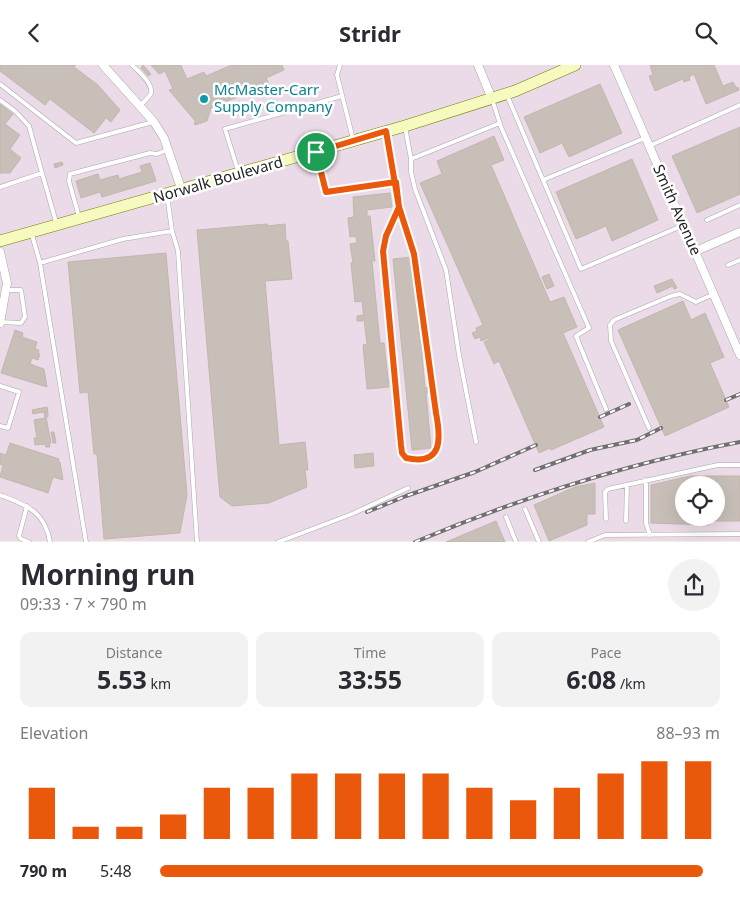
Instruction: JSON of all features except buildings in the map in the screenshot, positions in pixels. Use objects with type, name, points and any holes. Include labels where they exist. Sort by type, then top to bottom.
[{"type":"main road","name":"Norwalk Boulevard","points":[[0,241],[182,191],[405,126],[506,94],[575,65]]},
{"type":"street","points":[[103,65],[154,122],[164,138],[182,191]]},
{"type":"street","points":[[478,65],[492,99]]},
{"type":"street","name":"Smith Avenue","points":[[614,65],[740,355]]},
{"type":"street","points":[[696,251],[740,232]]},
{"type":"street","points":[[0,253],[7,283],[0,322]]},
{"type":"lane","points":[[132,65],[150,84],[150,94],[140,106]]},
{"type":"lane","points":[[340,65],[336,75],[353,141]]},
{"type":"lane","points":[[0,84],[76,143],[154,122]]},
{"type":"lane","points":[[506,94],[581,269],[684,225]]},
{"type":"lane","points":[[239,174],[225,129],[342,96]]},
{"type":"lane","points":[[492,99],[500,123],[589,328],[576,336],[606,409]]},
{"type":"lane","points":[[0,100],[29,126],[57,225]]},
{"type":"lane","points":[[649,146],[740,105]]},
{"type":"lane","points":[[411,159],[500,123]]},
{"type":"lane","points":[[405,126],[415,189],[446,271],[459,355],[476,442]]},
{"type":"lane","points":[[386,131],[399,207],[414,254],[440,433],[440,443],[437,449],[428,457],[413,460],[406,458],[402,453],[383,251],[386,236],[399,207]]},
{"type":"lane","points":[[543,180],[645,138]]},
{"type":"lane","points":[[79,219],[69,181],[70,174],[150,153],[157,154],[168,149]]},
{"type":"lane","points":[[316,152],[326,192],[396,182]]},
{"type":"lane","points":[[0,187],[42,173]]},
{"type":"lane","points":[[167,195],[172,231],[178,251],[196,541]]},
{"type":"lane","points":[[707,220],[740,205]]},
{"type":"lane","points":[[40,263],[123,239],[172,231]]},
{"type":"lane","points":[[32,233],[40,263],[86,541]]},
{"type":"lane","points":[[728,265],[740,260]]},
{"type":"lane","points":[[0,322],[21,323],[25,317],[21,291],[6,290]]},
{"type":"lane","points":[[649,428],[611,341],[610,325],[614,320],[671,296],[680,294],[696,302],[714,294]]},
{"type":"lane","points":[[0,386],[19,392],[8,428],[0,426]]},
{"type":"lane","points":[[606,519],[606,490],[718,465],[740,465]]},
{"type":"lane","points":[[646,480],[646,523],[650,535]]},
{"type":"lane","points":[[626,521],[627,485]]},
{"type":"lane","points":[[278,541],[352,514],[408,488]]},
{"type":"lane","points":[[0,495],[27,506],[42,518],[48,529],[50,541]]},
{"type":"lane","points":[[27,506],[19,535],[20,539],[29,541]]},
{"type":"lane","points":[[525,509],[539,541]]},
{"type":"lane","points":[[506,517],[516,541]]},
{"type":"lane","points":[[660,534],[660,541]]},
{"type":"lane","points":[[701,541],[702,534]]},
{"type":"lane","points":[[588,541],[605,535],[740,534]]},
{"type":"shaded area","points":[[0,65],[740,65],[740,541],[0,541]]},
{"type":"railway","points":[[726,400],[740,394]]},
{"type":"railway","points":[[600,417],[629,404]]},
{"type":"railway","points":[[535,470],[590,450],[637,440],[661,428]]},
{"type":"railway","points":[[415,542],[494,511],[575,483],[657,460],[740,442]]},
{"type":"railway","points":[[367,512],[475,472],[536,445]]},
{"type":"place","name":"McMaster-Carr Supply Company","points":[[204,99]]},
{"type":"route","points":[[316,152],[326,192],[396,182],[399,207],[386,236],[383,251],[401,445],[402,453],[406,458],[413,460],[428,457],[437,449],[440,443],[440,433],[414,254],[399,207],[396,182],[386,131],[316,152]]}]
